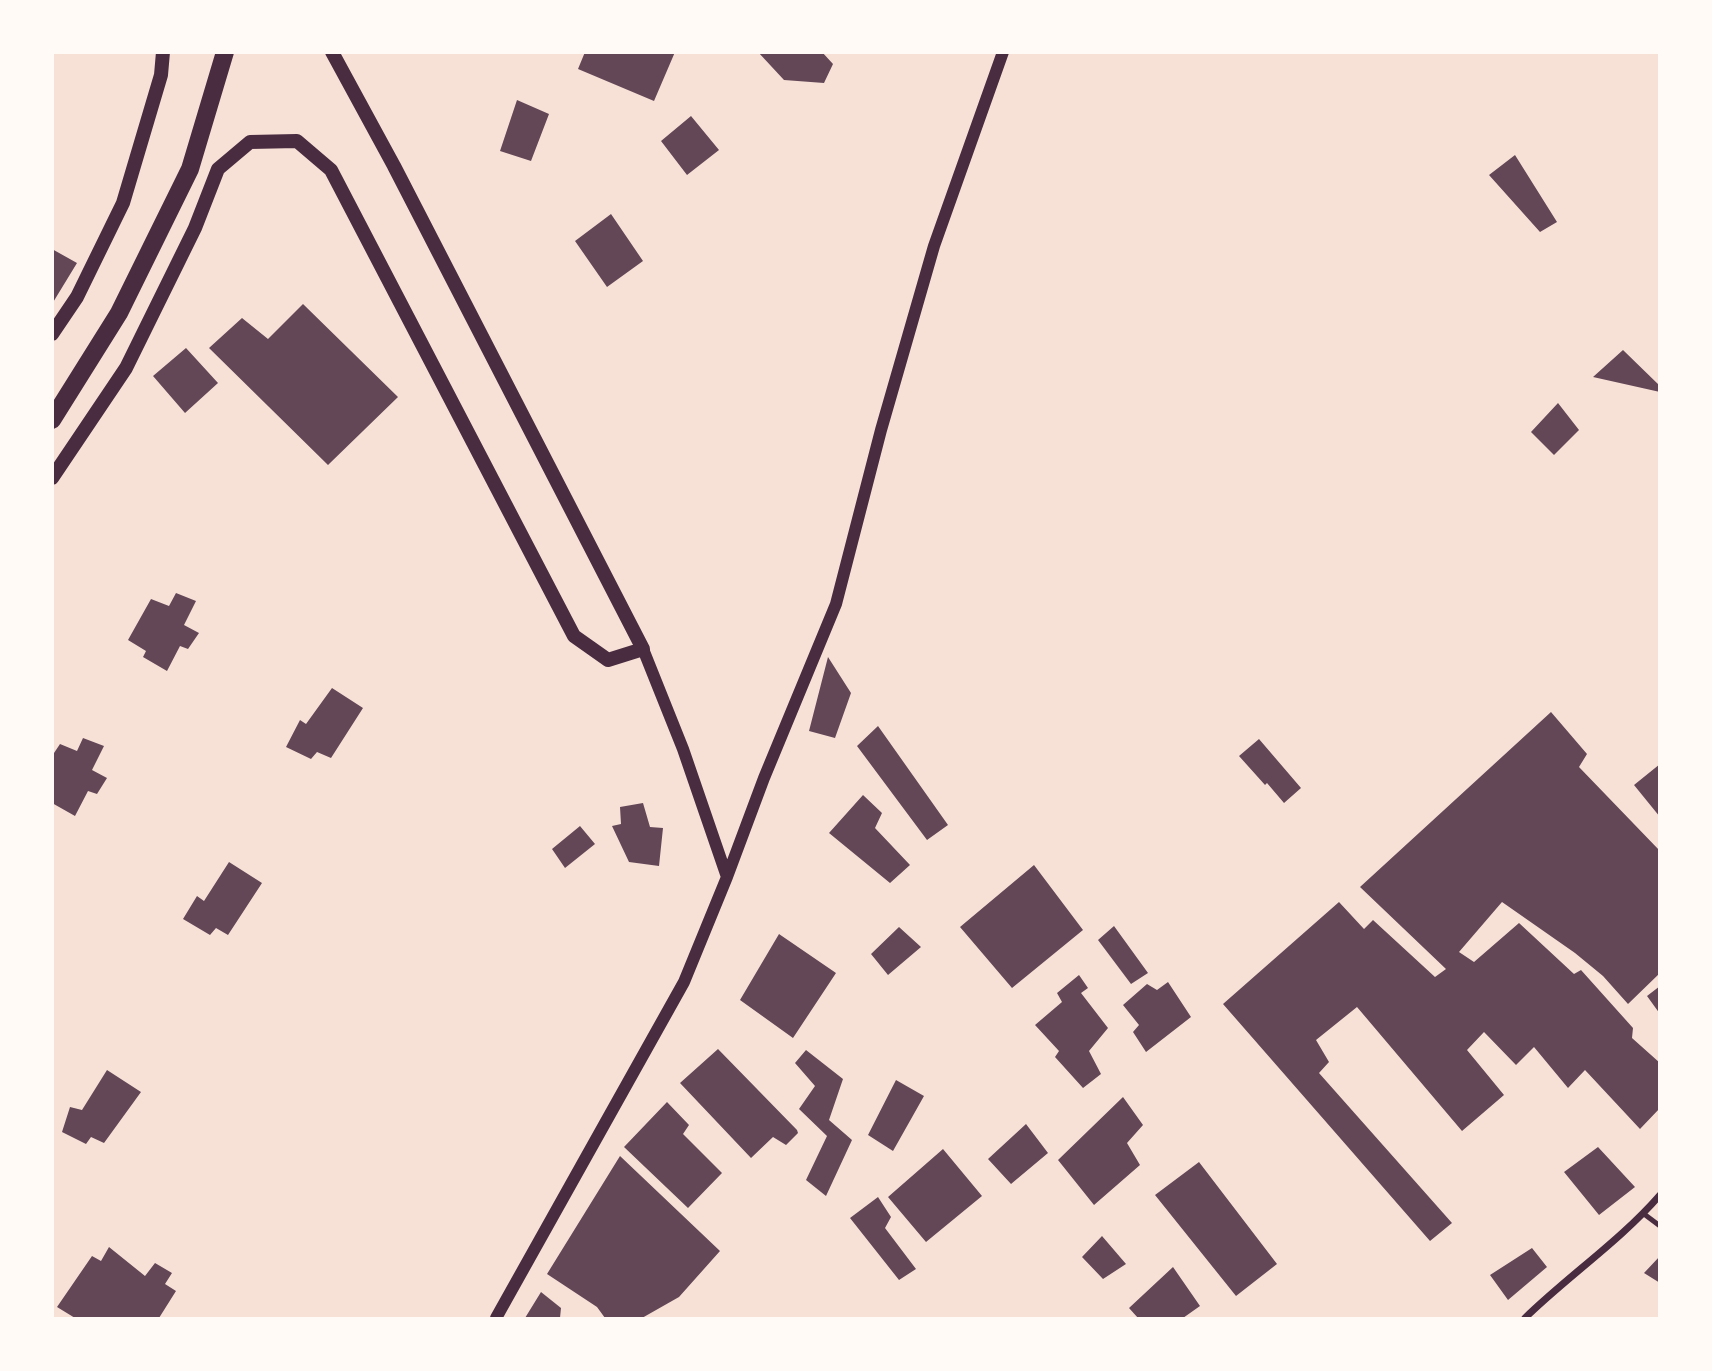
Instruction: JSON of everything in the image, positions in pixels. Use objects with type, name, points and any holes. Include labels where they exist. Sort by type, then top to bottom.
[{"type":"main road","points":[[52,334],[77,297],[123,202],[161,75],[163,52]]},
{"type":"main road","points":[[52,420],[120,313],[190,169],[225,52]]},
{"type":"main road","points":[[52,478],[126,368],[195,228],[218,169],[250,142],[297,141],[331,170],[574,636],[608,660],[643,649],[394,166],[332,52]]},
{"type":"street","points":[[496,1318],[684,982],[727,877],[835,604],[934,246],[1003,52]]},
{"type":"street","points":[[643,649],[683,749],[727,877]]},
{"type":"street","points":[[1525,1318],[1644,1214],[1660,1195]]},
{"type":"lane","points":[[1644,1214],[1660,1226]]},
{"type":"building","points":[[585,52],[675,52],[654,101],[578,69]]},
{"type":"building","points":[[758,52],[822,52],[833,64],[824,83],[784,80]]},
{"type":"building","points":[[517,100],[549,114],[531,161],[500,151]]},
{"type":"building","points":[[691,116],[719,150],[687,175],[661,141]]},
{"type":"building","points":[[1515,155],[1557,222],[1540,232],[1489,175]]},
{"type":"building","points":[[611,214],[643,261],[607,287],[575,241]]},
{"type":"building","points":[[52,249],[77,263],[52,304]]},
{"type":"building","points":[[303,304],[398,397],[328,465],[209,348],[242,318],[268,339]]},
{"type":"building","points":[[186,348],[218,383],[185,413],[153,376]]},
{"type":"building","points":[[1623,350],[1660,386],[1660,392],[1593,377]]},
{"type":"building","points":[[1558,403],[1579,430],[1554,455],[1531,432]]},
{"type":"building","points":[[176,593],[196,601],[184,625],[199,633],[188,649],[180,646],[167,671],[143,657],[146,651],[128,640],[151,599],[169,606]]},
{"type":"building","points":[[828,657],[851,693],[835,738],[809,731]]},
{"type":"building","points":[[332,688],[363,708],[331,758],[317,752],[311,759],[286,747],[300,720],[306,724]]},
{"type":"building","points":[[1551,712],[1587,754],[1579,767],[1660,851],[1660,973],[1628,1004],[1603,976],[1575,953],[1502,902],[1459,952],[1474,962],[1519,923],[1574,974],[1581,970],[1633,1028],[1632,1038],[1660,1063],[1660,1108],[1640,1129],[1585,1070],[1568,1088],[1534,1047],[1516,1065],[1484,1032],[1467,1050],[1504,1095],[1462,1131],[1357,1007],[1316,1040],[1329,1062],[1319,1073],[1452,1223],[1430,1241],[1223,1004],[1339,902],[1364,929],[1373,920],[1435,977],[1446,969],[1360,887]]},
{"type":"building","points":[[878,726],[948,825],[927,840],[857,746]]},
{"type":"building","points":[[83,738],[104,746],[92,770],[107,778],[97,794],[88,791],[75,816],[52,803],[52,756],[60,744],[77,751]]},
{"type":"building","points":[[1259,739],[1301,788],[1284,803],[1239,756]]},
{"type":"building","points":[[1660,764],[1660,817],[1634,785]]},
{"type":"building","points":[[863,795],[882,813],[875,828],[910,865],[890,883],[829,833]]},
{"type":"building","points":[[643,803],[650,827],[663,828],[659,866],[629,862],[612,826],[621,824],[620,807]]},
{"type":"building","points":[[580,826],[595,844],[565,868],[552,849]]},
{"type":"building","points":[[229,862],[262,883],[228,935],[216,928],[210,935],[183,919],[197,896],[204,901]]},
{"type":"building","points":[[1034,865],[1083,930],[1012,988],[960,927]]},
{"type":"building","points":[[1114,926],[1148,973],[1131,984],[1098,940]]},
{"type":"building","points":[[899,927],[921,947],[888,975],[871,954]]},
{"type":"building","points":[[779,934],[836,973],[793,1038],[740,1000]]},
{"type":"building","points":[[1079,975],[1088,988],[1081,993],[1108,1028],[1089,1051],[1101,1074],[1083,1088],[1055,1057],[1059,1051],[1035,1025],[1062,1002],[1057,993]]},
{"type":"building","points":[[1168,982],[1191,1017],[1146,1052],[1133,1032],[1139,1025],[1123,1005],[1147,984],[1157,990]]},
{"type":"building","points":[[1660,986],[1660,1014],[1647,996]]},
{"type":"building","points":[[718,1049],[797,1130],[798,1133],[786,1145],[773,1137],[751,1158],[680,1083]]},
{"type":"building","points":[[806,1050],[843,1079],[829,1120],[852,1140],[826,1196],[806,1180],[827,1136],[799,1109],[815,1086],[795,1063]]},
{"type":"building","points":[[107,1070],[141,1092],[104,1143],[91,1137],[86,1144],[62,1132],[70,1107],[82,1110]]},
{"type":"building","points":[[896,1080],[924,1096],[893,1151],[868,1135]]},
{"type":"building","points":[[1123,1097],[1143,1125],[1127,1143],[1140,1165],[1094,1205],[1058,1160]]},
{"type":"building","points":[[667,1102],[689,1125],[683,1134],[722,1173],[688,1208],[624,1147]]},
{"type":"building","points":[[1026,1124],[1048,1153],[1011,1184],[988,1159]]},
{"type":"building","points":[[1598,1147],[1635,1187],[1599,1215],[1564,1172]]},
{"type":"building","points":[[943,1149],[982,1196],[926,1242],[888,1197]]},
{"type":"building","points":[[620,1156],[720,1251],[679,1297],[642,1318],[605,1318],[597,1307],[547,1274]]},
{"type":"building","points":[[1199,1162],[1277,1264],[1236,1296],[1155,1195]]},
{"type":"building","points":[[878,1197],[891,1217],[885,1228],[916,1269],[899,1280],[850,1218]]},
{"type":"building","points":[[1102,1236],[1126,1264],[1103,1279],[1082,1257]]},
{"type":"building","points":[[109,1247],[145,1276],[155,1263],[172,1273],[165,1284],[176,1291],[159,1318],[75,1318],[57,1307],[92,1256],[101,1261]]},
{"type":"building","points":[[1532,1248],[1547,1267],[1508,1300],[1490,1275]]},
{"type":"building","points":[[1660,1256],[1660,1283],[1644,1273]]},
{"type":"building","points":[[1173,1267],[1200,1306],[1183,1318],[1138,1318],[1129,1308]]},
{"type":"building","points":[[541,1292],[561,1308],[560,1318],[525,1318]]}]
